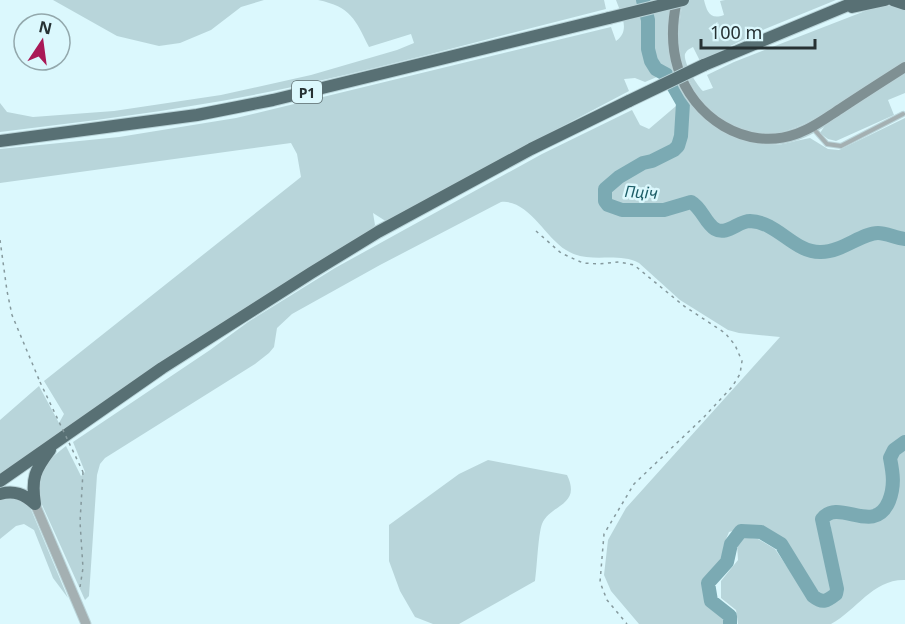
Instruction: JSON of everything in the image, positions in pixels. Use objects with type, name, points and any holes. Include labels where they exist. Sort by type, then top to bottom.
[{"type":"highway","name":"Р1","points":[[0,141],[197,115],[273,100],[684,0]]},
{"type":"highway","points":[[0,481],[251,310],[378,232],[531,149],[704,64],[860,0]]},
{"type":"highway","points":[[830,11],[885,0]]},
{"type":"highway","points":[[893,0],[905,4]]},
{"type":"highway","points":[[35,504],[33,489],[35,472],[57,440]]},
{"type":"highway","points":[[0,494],[18,493],[35,504]]},
{"type":"main road","points":[[677,0],[673,46],[678,68],[695,102],[723,127],[756,138],[785,137],[811,127],[905,67]]},
{"type":"street","points":[[35,504],[86,624]]},
{"type":"lane","points":[[811,127],[827,144],[841,146],[903,114]]},
{"type":"path","points":[[536,231],[561,253],[583,263],[599,264],[620,261],[634,265],[684,306],[725,333],[735,345],[742,361],[740,374],[732,387],[634,484],[604,534],[600,582],[607,600],[627,624]]},
{"type":"path","points":[[0,240],[12,315],[40,382],[83,472],[80,522],[83,568],[82,582],[76,597]]},
{"type":"shaded area","points":[[53,0],[264,0],[241,7],[211,30],[180,43],[159,46],[117,36]]},
{"type":"shaded area","points":[[318,0],[604,0],[606,9],[292,87],[147,113],[0,132],[0,103],[7,112],[33,117],[114,111],[221,95],[311,75],[414,43],[411,34],[369,47],[351,16],[338,6]]},
{"type":"shaded area","points":[[616,0],[640,0],[651,70],[664,74],[645,82],[635,78],[624,79],[629,91],[388,221],[373,213],[375,225],[368,234],[334,252],[166,358],[0,476],[0,420],[39,386],[59,423],[64,414],[44,381],[301,177],[297,154],[291,143],[0,183],[0,149],[119,137],[236,118],[611,27],[616,41],[621,37],[624,27]]},
{"type":"shaded area","points":[[647,0],[673,0],[669,21],[689,100],[739,135],[761,144],[772,145],[810,138],[828,149],[839,150],[905,118],[905,580],[884,584],[831,624],[738,624],[736,610],[721,598],[721,581],[738,560],[737,544],[742,537],[758,539],[775,549],[811,602],[821,605],[830,603],[836,598],[840,588],[829,516],[818,514],[832,588],[831,594],[822,596],[814,593],[792,554],[773,535],[761,530],[746,529],[729,532],[724,544],[723,559],[703,584],[706,603],[723,616],[725,624],[639,624],[611,591],[604,575],[608,540],[626,508],[780,337],[728,330],[680,300],[639,263],[621,258],[593,258],[575,254],[558,244],[520,206],[501,202],[292,314],[277,328],[274,347],[255,364],[105,458],[100,464],[97,475],[89,596],[85,600],[39,498],[38,481],[48,462],[66,446],[81,476],[85,472],[73,442],[248,322],[335,268],[542,154],[632,110],[640,125],[649,129],[676,106],[686,112],[687,102],[666,70],[657,67],[649,41],[652,24]]},
{"type":"shaded area","points":[[683,0],[704,0],[710,14],[719,16],[724,15],[720,1],[725,0],[836,0],[765,29],[700,61],[693,47],[689,49],[685,54],[688,68],[703,91],[713,88],[707,75],[734,62],[878,6],[892,6],[905,11],[905,61],[847,99],[799,126],[782,132],[762,134],[743,130],[726,122],[711,110],[698,96],[689,79],[682,60],[679,41]]},
{"type":"shaded area","points":[[905,73],[905,93],[888,100],[894,115],[836,141],[820,133],[826,124]]},
{"type":"shaded area","points":[[488,460],[567,475],[571,485],[568,499],[551,512],[542,524],[535,581],[459,624],[433,624],[415,617],[400,591],[389,561],[389,525],[459,474]]},
{"type":"shaded area","points":[[14,497],[30,507],[68,598],[53,578],[34,530],[24,524],[16,526],[0,539],[0,499]]},
{"type":"waterway","name":"Пціч","points":[[643,0],[648,20],[648,49],[651,61],[656,69],[667,75],[683,103],[681,136],[674,150],[643,163],[619,177],[605,189],[605,201],[608,205],[622,210],[664,210],[691,202],[719,231],[728,230],[750,221],[760,223],[811,251],[829,251],[878,233],[905,239]]},
{"type":"waterway","name":"Пціч","points":[[730,624],[730,616],[711,601],[708,583],[727,562],[731,544],[741,531],[761,532],[781,544],[813,596],[822,601],[827,600],[836,594],[837,589],[822,519],[829,513],[838,512],[866,517],[875,516],[883,511],[889,501],[893,485],[890,458],[894,450],[905,442]]}]
